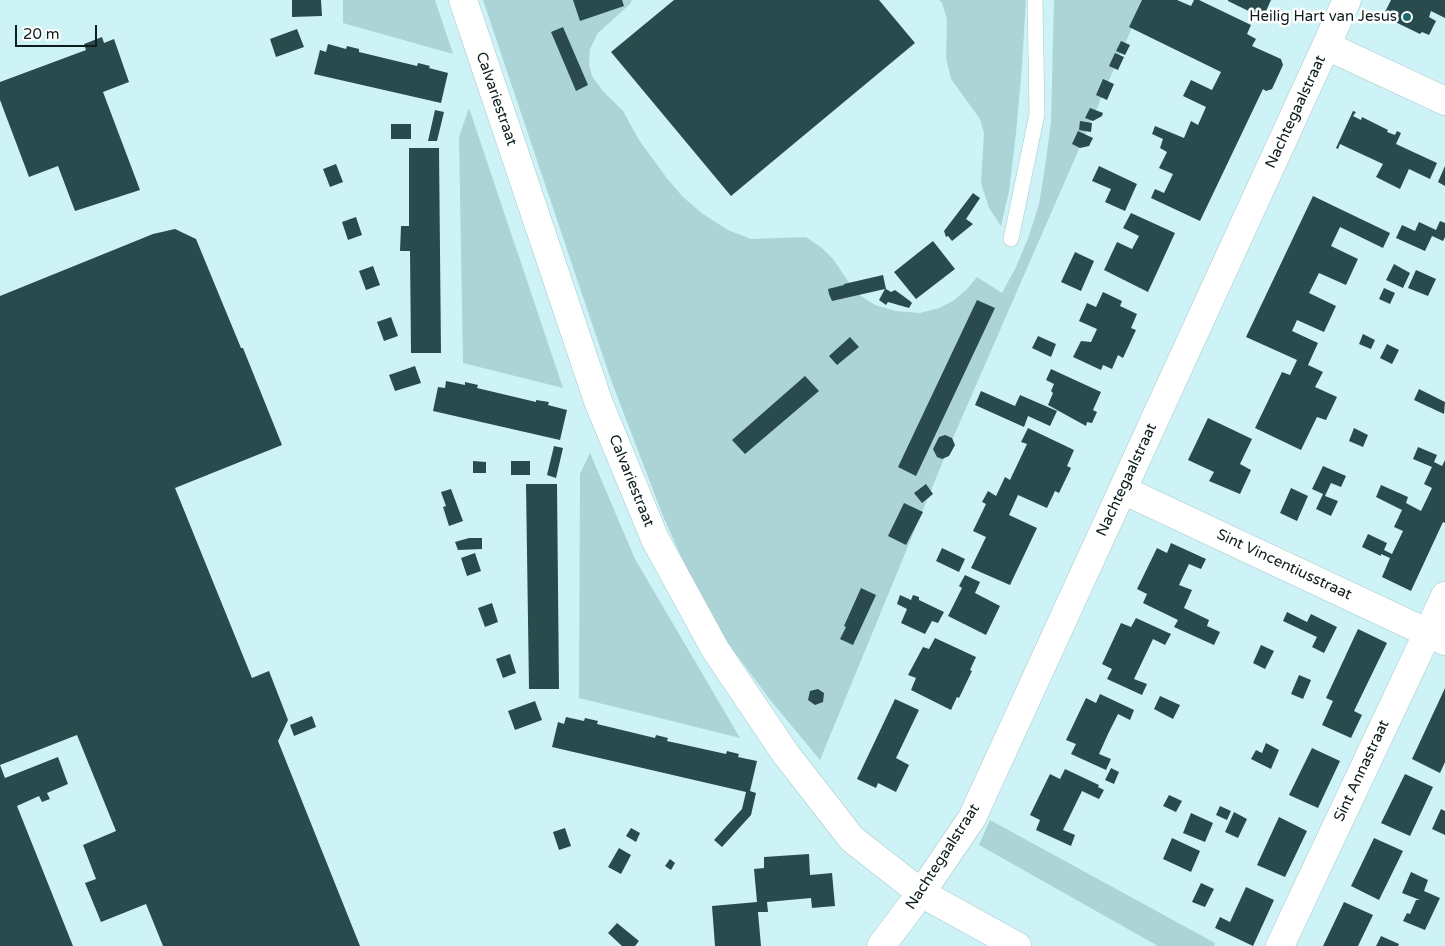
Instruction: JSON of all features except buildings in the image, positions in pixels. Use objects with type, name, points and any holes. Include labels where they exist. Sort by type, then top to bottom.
[{"type":"street","name":"Calvariestraat","points":[[463,0],[598,400],[655,539],[715,649],[785,753],[852,839],[921,893],[1017,946]]},
{"type":"street","name":"Nachtegaalstraat","points":[[882,946],[972,818],[1347,0]]},
{"type":"street","points":[[1326,46],[1445,101]]},
{"type":"street","name":"Sint Vincentiusstraat","points":[[1123,490],[1436,637]]},
{"type":"street","name":"Sint Annastraat","points":[[1280,946],[1436,637],[1445,596]]},
{"type":"lane","points":[[1011,239],[1037,114],[1035,0]]},
{"type":"shaded area","points":[[343,0],[435,0],[453,54],[343,23]]},
{"type":"shaded area","points":[[483,0],[632,0],[598,33],[590,49],[589,64],[592,76],[602,90],[623,111],[639,140],[683,197],[703,214],[728,230],[751,239],[806,237],[822,248],[833,259],[861,296],[875,305],[895,311],[920,313],[939,308],[953,301],[977,277],[1002,293],[1016,267],[1029,236],[1039,204],[1045,167],[1051,122],[1054,0],[1144,0],[946,454],[820,760],[771,701],[730,646],[697,592],[663,516],[611,380]]},
{"type":"shaded area","points":[[939,0],[1026,0],[1016,133],[1009,191],[1001,226],[989,208],[981,183],[984,133],[980,119],[951,79],[946,58],[947,19],[942,3]]},
{"type":"shaded area","points":[[469,108],[563,388],[463,363],[459,137]]},
{"type":"shaded area","points":[[590,453],[635,559],[740,738],[579,698],[580,474]]},
{"type":"shaded area","points":[[990,820],[1215,943],[1214,946],[1158,946],[979,845]]},
{"type":"place","name":"Heilig Hart van Jesus","points":[[1407,17]]}]
